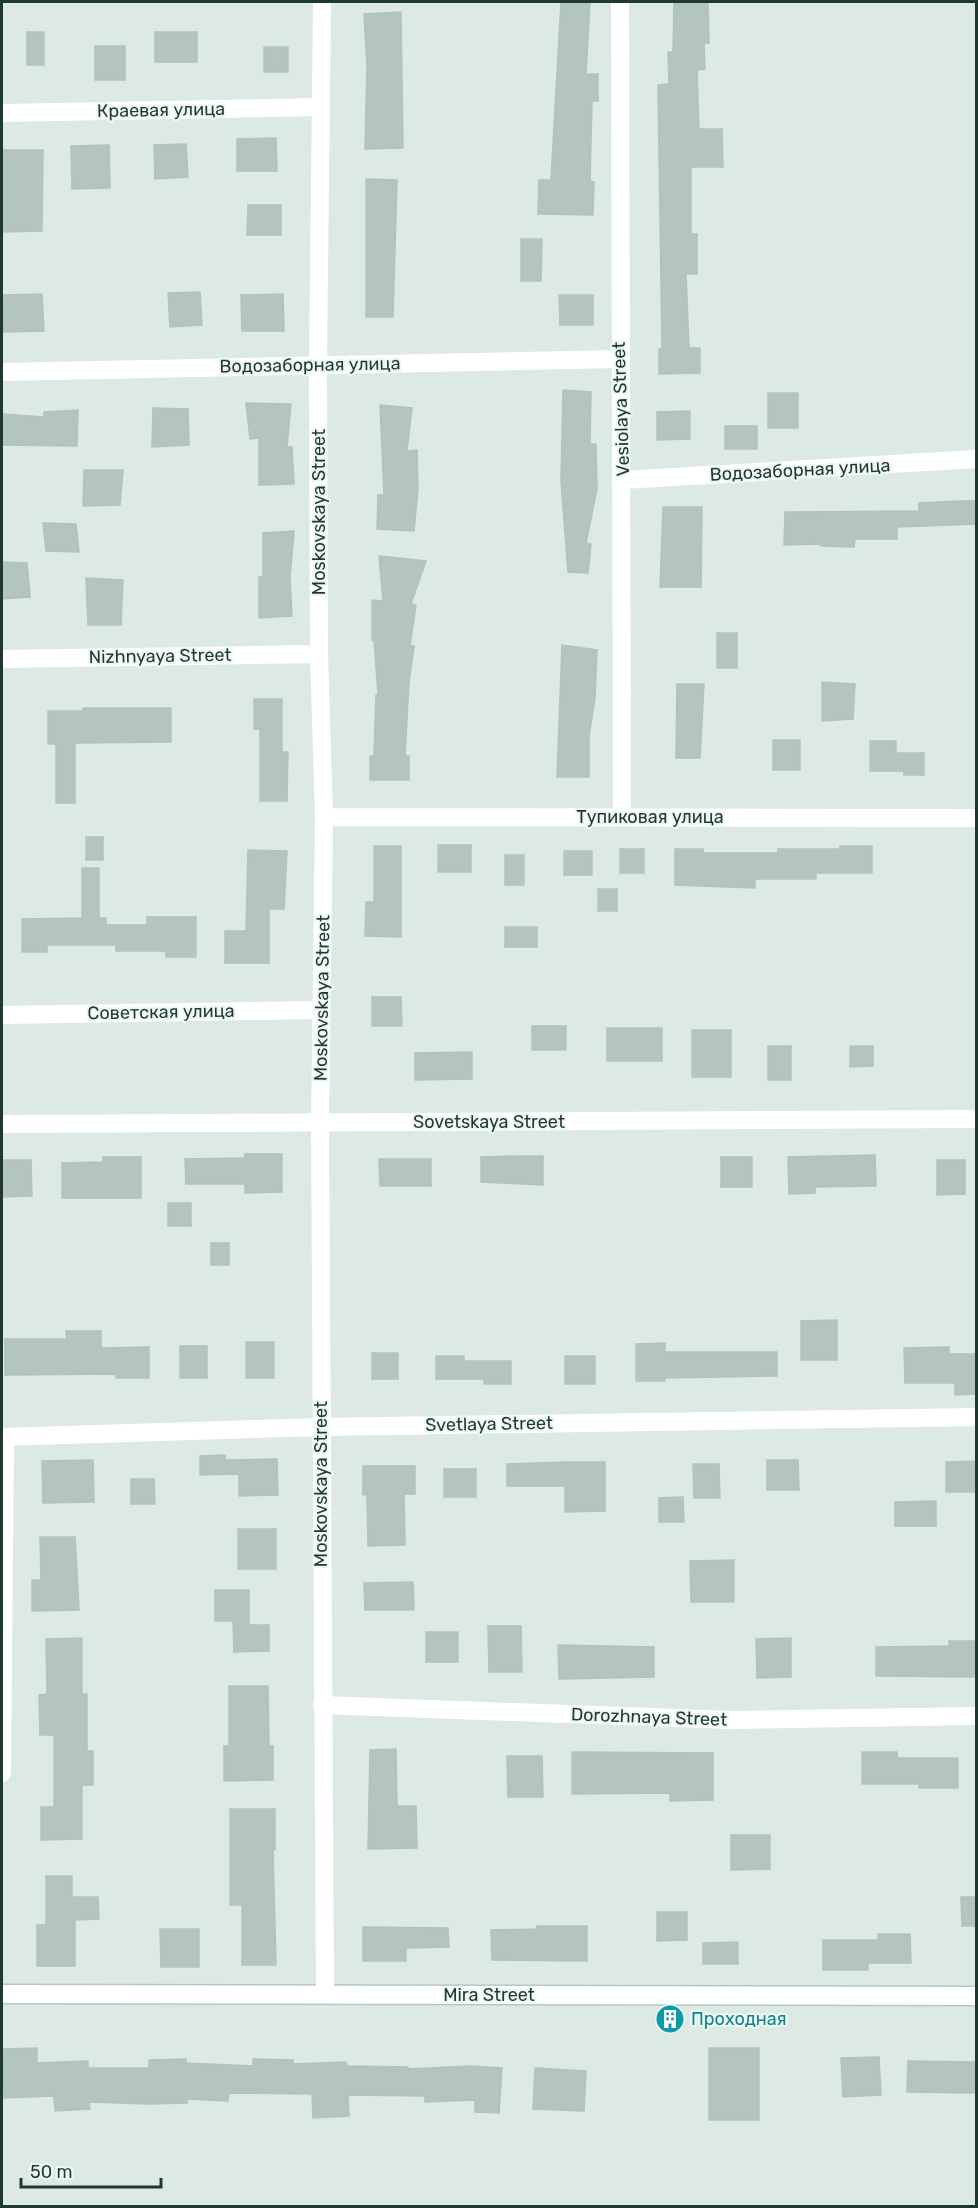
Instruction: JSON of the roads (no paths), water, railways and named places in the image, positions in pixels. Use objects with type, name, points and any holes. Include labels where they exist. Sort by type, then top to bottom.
[{"type":"street","name":"Moskovskaya Street","points":[[322,2],[318,365],[319,654],[324,817],[320,1123],[325,1994]]},
{"type":"street","name":"Vesiolaya Street","points":[[620,2],[619,358],[623,480],[622,817]]},
{"type":"street","name":"Краевая улица","points":[[2,113],[320,107]]},
{"type":"street","name":"Водозаборная улица","points":[[2,372],[619,358]]},
{"type":"street","name":"Водозаборная улица","points":[[623,480],[976,459]]},
{"type":"street","name":"Nizhnyaya Street","points":[[2,659],[319,654]]},
{"type":"street","name":"Тупиковая улица","points":[[324,817],[976,818]]},
{"type":"street","name":"Советская улица","points":[[2,1015],[321,1010]]},
{"type":"street","name":"Sovetskaya Street","points":[[2,1124],[976,1119]]},
{"type":"street","name":"Svetlaya Street","points":[[3,1437],[321,1427],[976,1417]]},
{"type":"street","points":[[2,1773],[3,1437]]},
{"type":"street","name":"Dorozhnaya Street","points":[[322,1705],[731,1720],[976,1716]]},
{"type":"street","name":"Mira Street","points":[[2,1994],[976,1996]]},
{"type":"place","name":"Проходная","points":[[670,2019]]}]
